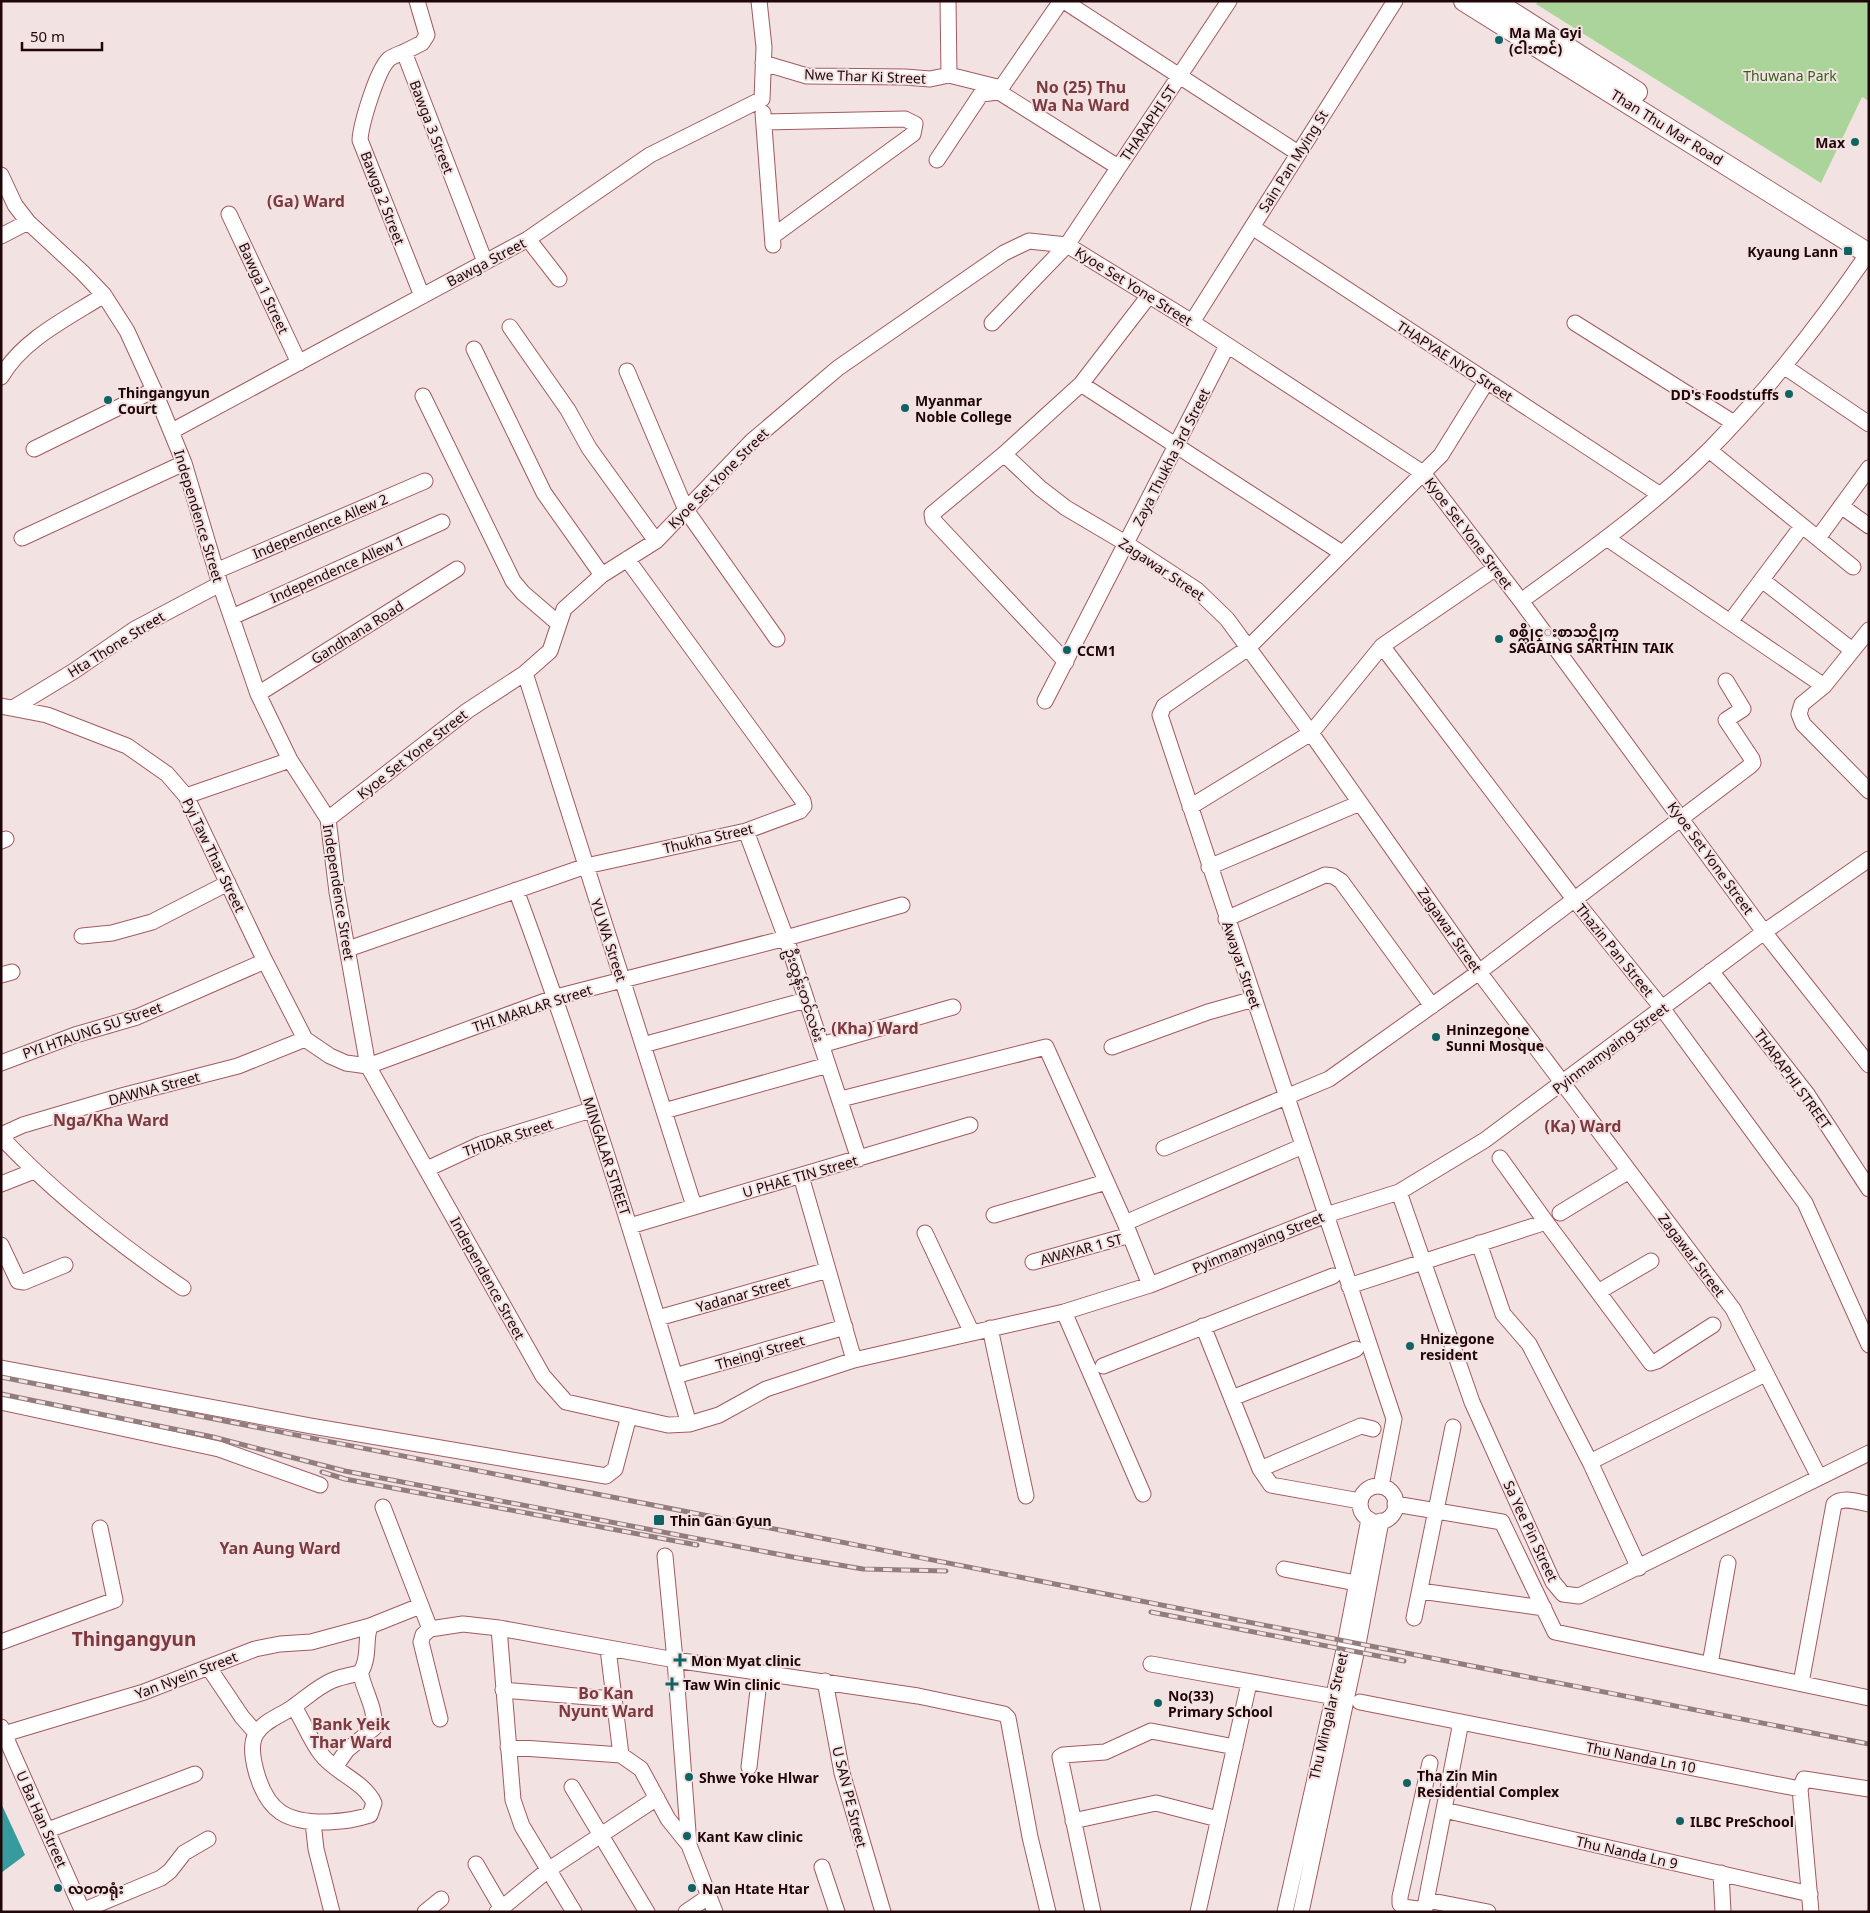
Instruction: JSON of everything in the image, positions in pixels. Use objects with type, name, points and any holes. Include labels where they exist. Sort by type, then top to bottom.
[{"type":"main road","name":"Than Thu Mar Road","points":[[1464,1],[1499,7],[1868,250]]},
{"type":"street","points":[[404,52],[422,43],[427,35],[417,1]]},
{"type":"street","points":[[759,1],[763,63],[762,99],[773,241],[913,134],[915,124],[904,119],[764,122]]},
{"type":"street","points":[[948,1],[949,75]]},
{"type":"street","name":"THARAPHI ST","points":[[992,323],[1067,245],[1229,1]]},
{"type":"street","name":"Sain Pan Mying St","points":[[1192,322],[1395,1]]},
{"type":"street","points":[[936,160],[981,94],[1000,90],[1068,3],[1298,153]]},
{"type":"street","name":"Bawga 3 Street","points":[[404,52],[485,262]]},
{"type":"street","name":"Bawga 2 Street","points":[[404,52],[389,59],[381,70],[360,126],[360,140],[422,296]]},
{"type":"street","name":"Nwe Thar Ki Street","points":[[763,63],[807,76],[930,79],[949,75],[1000,90],[1118,167]]},
{"type":"street","name":"Bawga Street","points":[[172,431],[528,239],[650,155],[762,99]]},
{"type":"street","name":"Independence Street","points":[[1,175],[15,205],[28,222],[104,295],[127,331],[172,431],[184,463],[218,577],[258,694],[290,760],[328,819],[337,892],[368,1066],[543,1376],[566,1402]]},
{"type":"street","name":"Bawga 1 Street","points":[[229,214],[299,363]]},
{"type":"street","points":[[1,236],[28,222]]},
{"type":"street","name":"THAPYAE NYO Street","points":[[1252,227],[1659,494]]},
{"type":"street","points":[[528,239],[559,279]]},
{"type":"street","name":"Kyoe Set Yone Street","points":[[328,819],[467,711],[525,673],[550,651],[564,609],[602,575],[656,540],[752,440],[853,358],[1004,253],[1030,241],[1067,245],[1148,297],[1192,322],[1424,473],[1521,601],[1764,932],[1869,1065]]},
{"type":"street","points":[[1521,601],[1608,539],[1709,450],[1785,367],[1868,250]]},
{"type":"street","points":[[1,376],[28,344],[104,295]]},
{"type":"street","points":[[1066,662],[933,520],[932,514],[1004,454],[1081,384],[1148,297]]},
{"type":"street","points":[[1575,323],[1734,422]]},
{"type":"street","points":[[510,327],[568,410],[589,448],[656,540]]},
{"type":"street","name":"Zaya Thukha 3rd Street","points":[[1045,702],[1227,346]]},
{"type":"street","points":[[474,349],[544,493],[602,575]]},
{"type":"street","points":[[1785,367],[1869,424]]},
{"type":"street","points":[[627,371],[686,510],[777,639]]},
{"type":"street","points":[[1248,648],[1441,455],[1487,381]]},
{"type":"street","points":[[1081,384],[1342,553]]},
{"type":"street","points":[[34,449],[154,390]]},
{"type":"street","points":[[423,396],[513,581],[523,593],[560,624]]},
{"type":"street","points":[[1709,450],[1853,567]]},
{"type":"street","name":"Zagawar Street","points":[[1004,454],[1040,488],[1066,508],[1127,544],[1203,595],[1227,619],[1311,733],[1479,972],[1733,1309],[1819,1477]]},
{"type":"street","points":[[22,538],[184,463]]},
{"type":"street","points":[[1818,538],[1869,468]]},
{"type":"street","name":"Independence Allew 2","points":[[218,577],[424,480]]},
{"type":"street","points":[[1841,506],[1869,526]]},
{"type":"street","name":"Independence Allew 1","points":[[232,617],[442,522]]},
{"type":"street","points":[[1730,622],[1802,526]]},
{"type":"street","points":[[1608,539],[1824,686]]},
{"type":"street","name":"Thukha Street","points":[[348,949],[586,866],[746,831],[800,811],[804,806],[803,800],[627,559]]},
{"type":"street","points":[[1190,807],[1311,733],[1382,646],[1496,568]]},
{"type":"street","name":"Gandhana Road","points":[[258,694],[457,569]]},
{"type":"street","name":"Hta Thone Street","points":[[7,707],[74,671],[135,629],[218,577]]},
{"type":"street","points":[[1762,580],[1852,650]]},
{"type":"street","points":[[1869,630],[1824,686],[1802,704],[1799,714],[1802,724],[1869,791]]},
{"type":"street","name":"Thazin Pan Street","points":[[1382,646],[1574,900],[1662,1008],[1805,1204],[1869,1345]]},
{"type":"street","name":"Awayar Street","points":[[1248,648],[1164,706],[1160,715],[1226,919],[1394,1419],[1381,1486]]},
{"type":"street","name":"YU WA Street","points":[[525,673],[694,1206]]},
{"type":"street","points":[[1164,1148],[1329,1079],[1479,972],[1753,763],[1727,725],[1726,720],[1743,709],[1726,680]]},
{"type":"street","name":"Pyi Taw Thar Street","points":[[7,707],[47,715],[127,746],[167,774],[186,796],[265,961],[305,1039]]},
{"type":"street","points":[[186,796],[290,760]]},
{"type":"street","points":[[1209,867],[1360,803]]},
{"type":"street","name":"ဦးထွန်းတင်လမ်း","points":[[746,831],[786,938],[859,1159]]},
{"type":"street","name":"Pyinmamyaing Street","points":[[566,1402],[668,1425],[689,1424],[719,1415],[766,1388],[854,1360],[1064,1312],[1150,1285],[1326,1215],[1399,1192],[1475,1148],[1564,1084],[1764,932],[1869,859]]},
{"type":"street","points":[[1226,919],[1325,875],[1333,876],[1341,881],[1432,1006]]},
{"type":"street","points":[[82,936],[112,933],[152,922],[228,883]]},
{"type":"street","name":"MINGALAR STREET","points":[[516,890],[556,997],[630,1226],[689,1424]]},
{"type":"street","name":"THI MARLAR Street","points":[[368,1066],[556,997],[786,938],[902,905]]},
{"type":"street","name":"PYI HTAUNG SU Street","points":[[1,1063],[75,1035],[137,1017],[265,961]]},
{"type":"street","name":"THARAPHI STREET","points":[[1711,972],[1807,1094],[1869,1189]]},
{"type":"street","points":[[1112,1047],[1208,1012],[1254,999]]},
{"type":"street","points":[[643,1044],[806,1000]]},
{"type":"street","points":[[821,1045],[953,1007]]},
{"type":"street","points":[[305,1039],[338,1060],[368,1066]]},
{"type":"street","name":"DAWNA Street","points":[[1,1136],[23,1125],[125,1095],[238,1066],[305,1039]]},
{"type":"street","points":[[841,1100],[1046,1047],[1128,1229],[1150,1285]]},
{"type":"street","points":[[664,1111],[828,1065]]},
{"type":"street","name":"THIDAR Street","points":[[427,1169],[481,1144],[591,1110]]},
{"type":"street","name":"U PHAE TIN Street","points":[[630,1226],[970,1125]]},
{"type":"street","points":[[1,1136],[34,1172],[89,1221],[183,1288]]},
{"type":"street","name":"AWAYAR 1 ST","points":[[1033,1262],[1128,1229],[1303,1146]]},
{"type":"street","points":[[1500,1158],[1651,1362],[1657,1361],[1713,1325]]},
{"type":"street","points":[[1560,1213],[1629,1171]]},
{"type":"street","points":[[1,1184],[34,1172]]},
{"type":"street","points":[[801,1176],[854,1360]]},
{"type":"street","points":[[994,1215],[1106,1182]]},
{"type":"street","name":"Sa Yee Pin Street","points":[[1399,1192],[1472,1402],[1553,1582],[1563,1594],[1579,1596],[1869,1453]]},
{"type":"street","points":[[1349,1286],[1546,1222]]},
{"type":"street","points":[[926,1233],[972,1333]]},
{"type":"street","points":[[1479,1243],[1503,1314],[1530,1344],[1590,1462],[1639,1568]]},
{"type":"street","points":[[1,1245],[18,1282],[24,1282],[66,1266]]},
{"type":"street","points":[[1598,1292],[1651,1261]]},
{"type":"street","name":"Yadanar Street","points":[[658,1318],[828,1270]]},
{"type":"street","points":[[1103,1366],[1333,1276]]},
{"type":"street","points":[[1064,1312],[1143,1494]]},
{"type":"street","points":[[1203,1326],[1260,1469],[1271,1485],[1360,1501]]},
{"type":"street","name":"Theingi Street","points":[[675,1376],[845,1327]]},
{"type":"street","points":[[990,1328],[1026,1496]]},
{"type":"street","points":[[1232,1398],[1356,1349]]},
{"type":"street","points":[[1,1368],[312,1426],[606,1476],[615,1470],[629,1416]]},
{"type":"street","points":[[1590,1462],[1765,1374]]},
{"type":"street","points":[[1,1402],[219,1449],[320,1485]]},
{"type":"street","points":[[1260,1469],[1361,1426],[1374,1429]]},
{"type":"street","points":[[1414,1618],[1453,1427]]},
{"type":"street","points":[[1381,1486],[1390,1490],[1396,1504],[1391,1515],[1375,1520],[1362,1511],[1360,1501],[1370,1488],[1381,1486]]},
{"type":"street","points":[[1800,1684],[1834,1504],[1838,1500],[1869,1504]]},
{"type":"street","points":[[1396,1504],[1502,1522],[1556,1632],[1869,1698]]},
{"type":"street","points":[[383,1507],[430,1629]]},
{"type":"street","name":"Thu Mingalar Street","points":[[1285,1912],[1346,1699],[1356,1583],[1375,1520]]},
{"type":"street","name":"Thu Mingalar Street","points":[[1301,1912],[1346,1699],[1375,1520]]},
{"type":"street","points":[[1,1642],[115,1600],[100,1528]]},
{"type":"street","points":[[665,1556],[676,1660],[689,1845],[714,1912]]},
{"type":"street","points":[[1710,1664],[1728,1563]]},
{"type":"street","points":[[1284,1568],[1356,1583]]},
{"type":"street","points":[[1420,1591],[1544,1608]]},
{"type":"street","name":"Yan Nyein Street","points":[[3,1730],[144,1692],[255,1649],[280,1644],[311,1642],[370,1626],[420,1606]]},
{"type":"street","points":[[440,1719],[420,1642],[423,1635],[430,1629],[463,1624],[499,1628],[676,1660],[825,1681],[998,1712],[1008,1718],[1030,1837],[1048,1912]]},
{"type":"street","points":[[335,1767],[347,1750],[374,1728],[373,1712],[360,1673],[368,1648],[367,1634],[370,1626]]},
{"type":"street","points":[[499,1628],[513,1800],[522,1826],[574,1912]]},
{"type":"street","points":[[608,1649],[621,1755]]},
{"type":"street","name":"Thu Nanda Ln 10","points":[[1151,1664],[1346,1699],[1800,1788]]},
{"type":"street","points":[[209,1668],[242,1717],[256,1733]]},
{"type":"street","points":[[294,1707],[320,1753],[331,1766],[370,1793],[374,1803],[370,1815],[355,1821],[313,1822],[284,1816],[270,1804],[261,1789],[252,1748],[256,1733],[267,1722],[294,1707],[313,1690],[333,1680],[360,1673]]},
{"type":"street","points":[[748,1768],[760,1673]]},
{"type":"street","name":"U SAN PE Street","points":[[825,1681],[842,1773],[882,1912]]},
{"type":"street","points":[[1198,1912],[1249,1683]]},
{"type":"street","points":[[503,1690],[614,1699]]},
{"type":"street","points":[[1425,1907],[1461,1722]]},
{"type":"street","name":"U Ba Han Street","points":[[3,1730],[82,1911]]},
{"type":"street","points":[[1093,1912],[1060,1760],[1063,1755],[1105,1752],[1152,1731],[1235,1747]]},
{"type":"street","points":[[508,1747],[621,1755],[640,1768],[668,1819],[689,1845]]},
{"type":"street","points":[[1430,1763],[1400,1904],[1403,1907],[1488,1912]]},
{"type":"street","points":[[48,1830],[195,1774]]},
{"type":"street","points":[[1811,1912],[1800,1788],[1804,1779],[1869,1789]]},
{"type":"street","points":[[572,1786],[647,1912]]},
{"type":"street","points":[[476,1864],[501,1911],[548,1870],[657,1798]]},
{"type":"street","points":[[1073,1821],[1156,1803],[1218,1819]]},
{"type":"street","name":"Thu Nanda Ln 9","points":[[1444,1810],[1810,1894]]},
{"type":"street","points":[[313,1822],[316,1848],[332,1912]]},
{"type":"street","points":[[82,1911],[161,1878],[170,1871],[184,1853],[208,1839]]},
{"type":"street","points":[[822,1866],[837,1912]]},
{"type":"street","points":[[1721,1873],[1723,1912]]},
{"type":"street","points":[[686,1912],[708,1897]]},
{"type":"street","points":[[425,1912],[442,1899]]},
{"type":"green space","name":"Thuwana Park","points":[[1538,1],[1869,1],[1869,101],[1862,97],[1821,183],[1536,4]]},
{"type":"water","points":[[1,1803],[25,1855],[1,1873]]},
{"type":"railway","points":[[1,1377],[1869,1744]]},
{"type":"railway","points":[[1,1394],[213,1437],[345,1471],[798,1558],[863,1569],[946,1571]]},
{"type":"railway","points":[[322,1472],[345,1479],[697,1545]]},
{"type":"railway","points":[[1151,1612],[1404,1661]]},
{"type":"place","name":"Ma Ma Gyi (ငါးကင်)","points":[[1499,40]]},
{"type":"place","name":"Max","points":[[1855,142]]},
{"type":"place","name":"Kyaung Lann","points":[[1848,251]]},
{"type":"place","name":"DD's Foodstuffs","points":[[1789,394]]},
{"type":"place","name":"Thingangyun Court","points":[[108,400]]},
{"type":"place","name":"Myanmar Noble College","points":[[905,408]]},
{"type":"place","name":"စစ္ကိုင္းစာသင္တိုက္ SAGAING SARTHIN TAIK","points":[[1499,639]]},
{"type":"place","name":"CCM1","points":[[1067,650]]},
{"type":"place","name":"Hninzegone Sunni Mosque","points":[[1436,1037]]},
{"type":"place","name":"Hnizegone resident","points":[[1410,1346]]},
{"type":"place","name":"Thin Gan Gyun","points":[[659,1520]]},
{"type":"place","name":"Mon Myat clinic","points":[[680,1660]]},
{"type":"place","name":"Taw Win clinic","points":[[672,1684]]},
{"type":"place","name":"No(33) Primary School","points":[[1158,1703]]},
{"type":"place","name":"Shwe Yoke Hlwar","points":[[689,1777]]},
{"type":"place","name":"Tha Zin Min Residential Complex","points":[[1407,1783]]},
{"type":"place","name":"ILBC PreSchool","points":[[1680,1821]]},
{"type":"place","name":"Kant Kaw clinic","points":[[687,1836]]},
{"type":"place","name":"လဝကရုံး","points":[[58,1888]]},
{"type":"place","name":"Nan Htate Htar","points":[[692,1888]]},
{"type":"district","name":"No (25) Thu Wa Na Ward","points":[[1081,96]]},
{"type":"district","name":"(Ga) Ward","points":[[306,201]]},
{"type":"district","name":"(Kha) Ward","points":[[875,1028]]},
{"type":"district","name":"Nga/Kha Ward","points":[[111,1120]]},
{"type":"district","name":"(Ka) Ward","points":[[1583,1126]]},
{"type":"district","name":"Yan Aung Ward","points":[[280,1548]]},
{"type":"district","name":"Thingangyun","points":[[134,1639]]},
{"type":"district","name":"Bo Kan Nyunt Ward","points":[[606,1702]]},
{"type":"district","name":"Bank Yeik Thar Ward","points":[[351,1733]]}]
